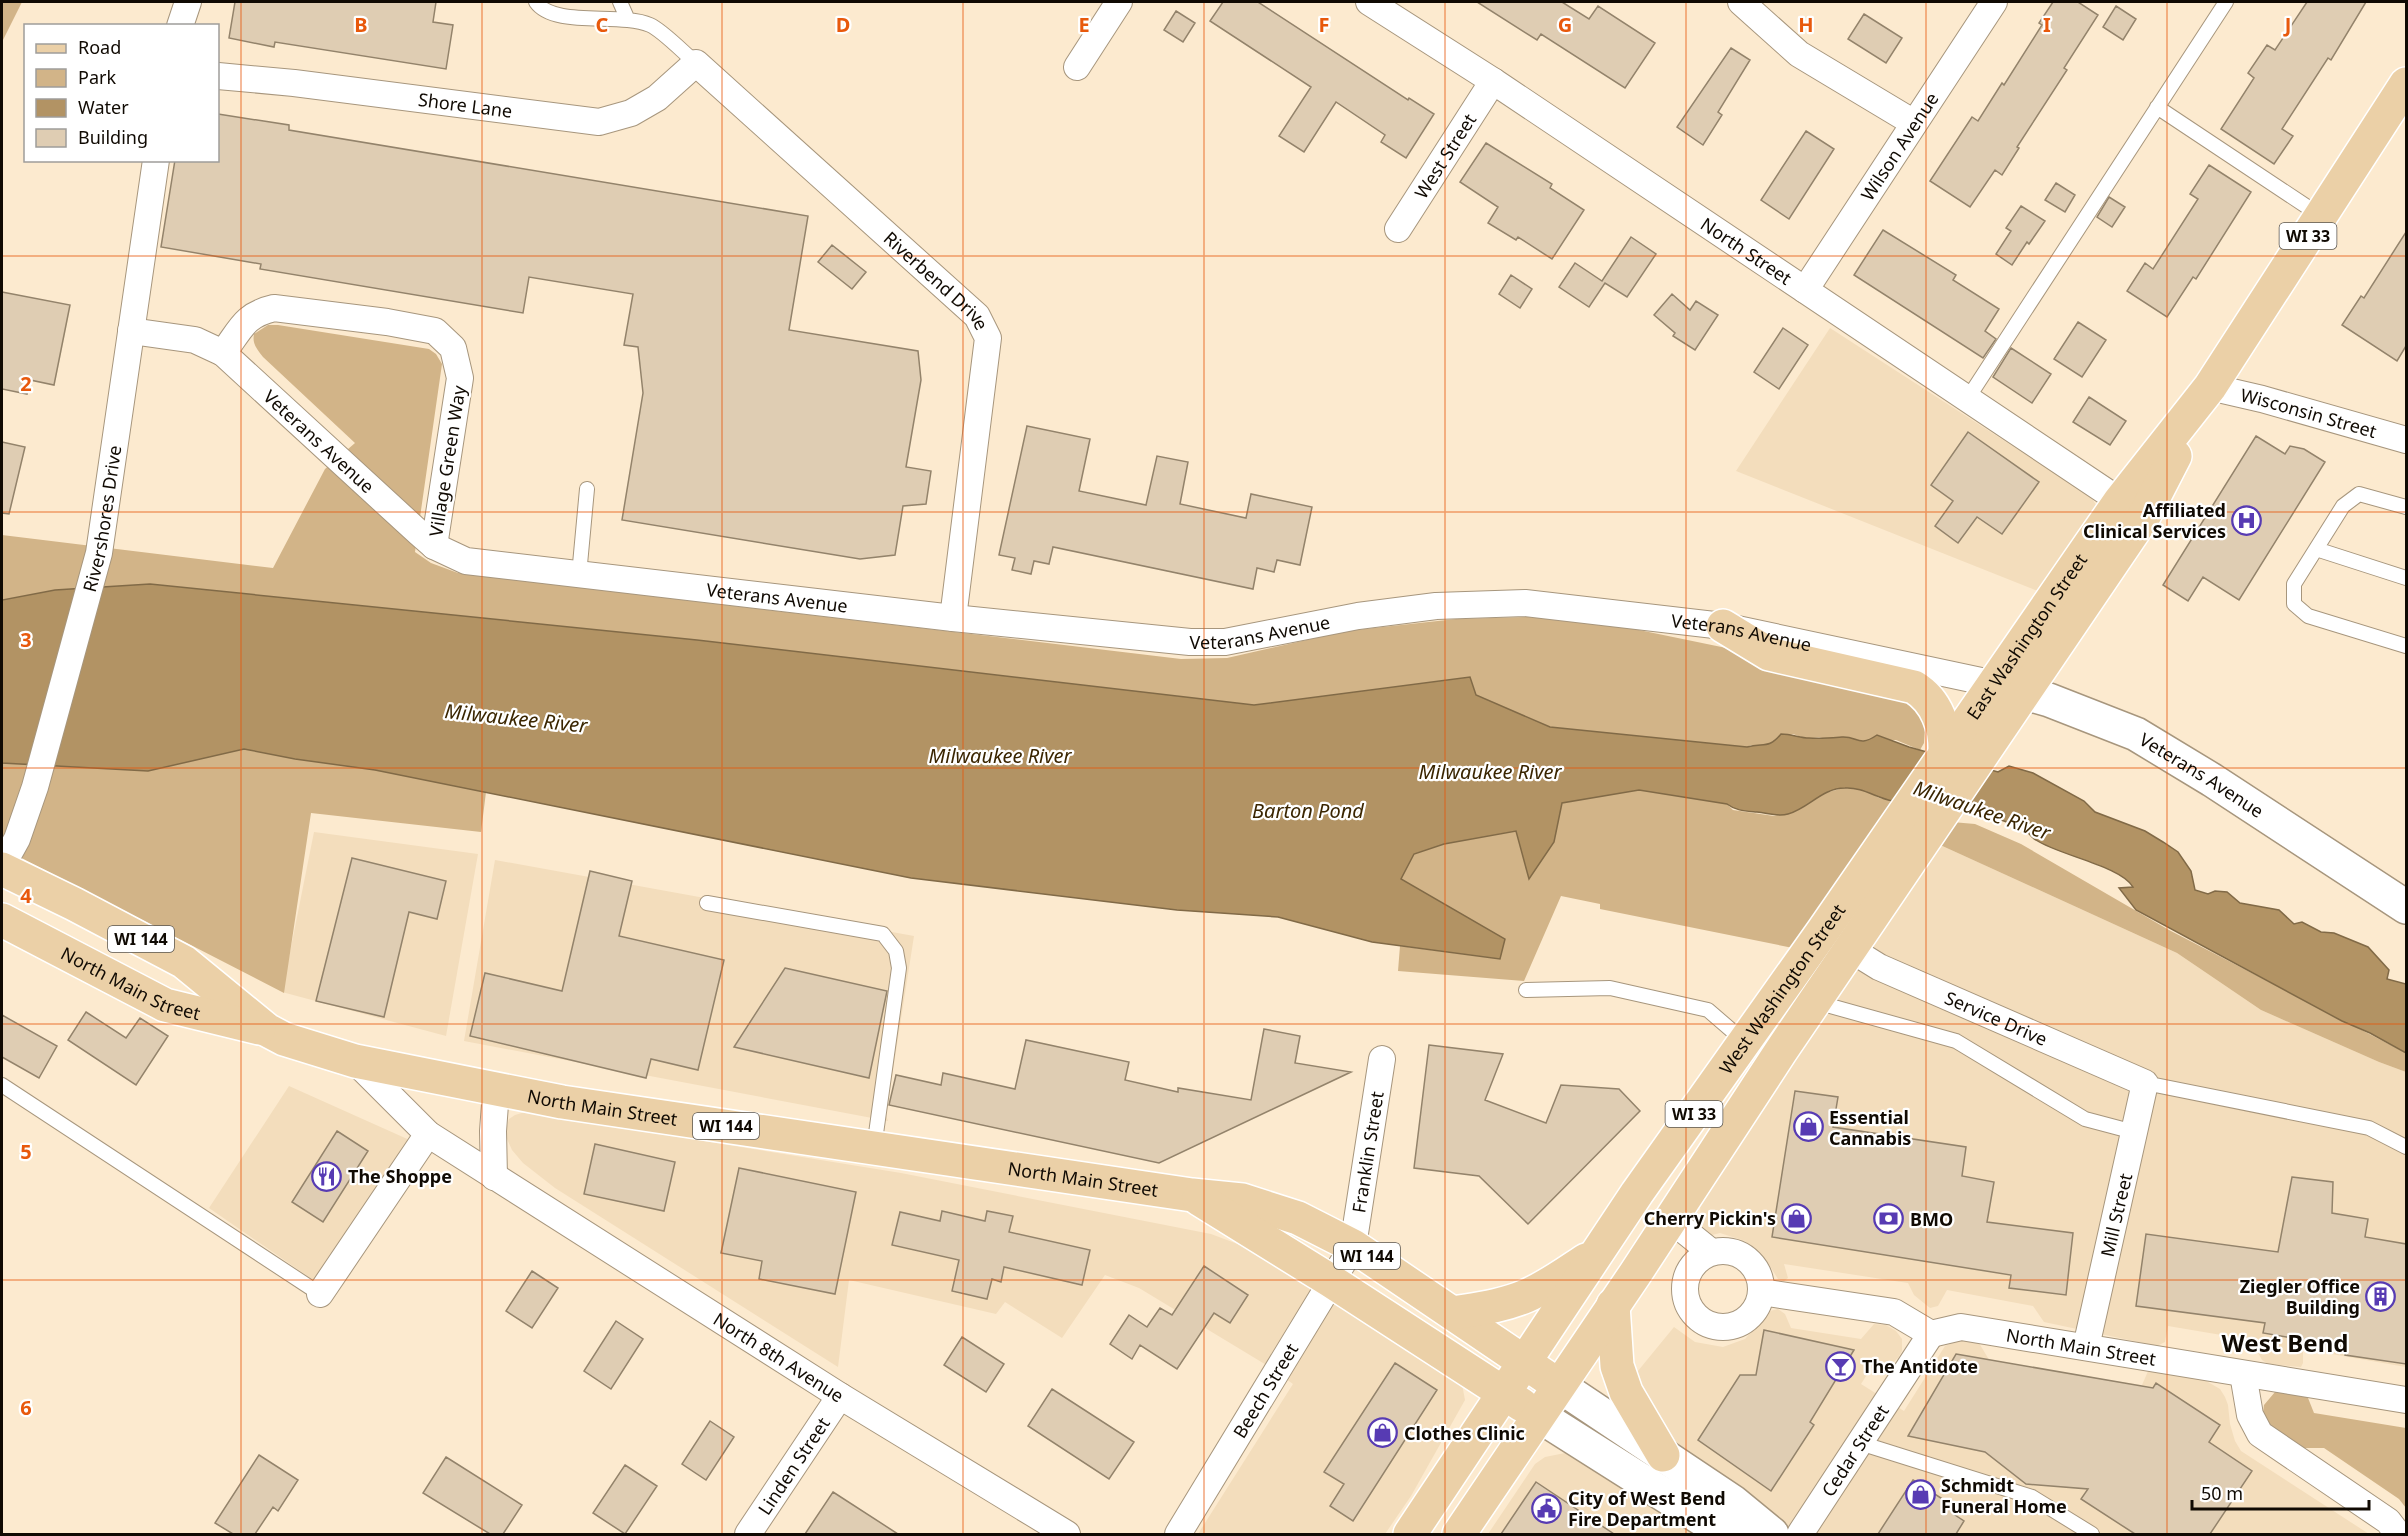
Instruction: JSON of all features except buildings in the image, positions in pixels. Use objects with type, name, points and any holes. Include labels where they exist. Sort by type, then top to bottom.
[{"type":"main road","name":"East Washington Street","points":[[2009,689],[2120,501],[2210,387],[2406,84]]},
{"type":"main road","name":"East Washington Street","points":[[1956,748],[2009,689],[2144,516],[2210,387]]},
{"type":"main road","points":[[1723,626],[1769,654],[1914,687],[1924,693],[1934,704],[1956,748]]},
{"type":"main road","name":"Veterans Avenue","points":[[2009,689],[2094,716],[2163,748],[2406,907]]},
{"type":"main road","name":"West Washington Street","points":[[1459,1534],[1815,1001],[1836,940],[1866,868],[1956,748]]},
{"type":"main road","name":"West Washington Street","points":[[1410,1534],[1599,1250],[1780,992],[1894,885],[1956,748]]},
{"type":"main road","name":"North Main Street","points":[[2,868],[184,962],[267,1030],[284,1039],[356,1061],[496,1091],[562,1102],[1192,1195],[1242,1200],[1298,1218],[1353,1246],[1558,1384]]},
{"type":"main road","name":"North Main Street","points":[[2,920],[165,1005],[267,1030]]},
{"type":"main road","name":"North Main Street","points":[[1192,1195],[1331,1281],[1538,1415]]},
{"type":"main road","points":[[1453,1313],[1490,1307],[1525,1297],[1556,1281],[1599,1250]]},
{"type":"main road","points":[[1613,1305],[1617,1366],[1626,1392],[1663,1455]]},
{"type":"main road","points":[[1558,1384],[1733,1502],[1772,1534]]},
{"type":"main road","points":[[1538,1415],[1718,1529],[1737,1534]]},
{"type":"street","points":[[181,24],[188,2]]},
{"type":"street","points":[[1077,67],[1119,2]]},
{"type":"street","name":"North Street","points":[[1369,2],[1493,81],[2120,501]]},
{"type":"street","points":[[1741,2],[1798,54],[1914,123]]},
{"type":"street","name":"Wilson Avenue","points":[[1804,290],[1994,2]]},
{"type":"street","name":"Shore Lane","points":[[219,76],[294,83],[599,122],[631,113],[657,98],[696,63]]},
{"type":"street","name":"Riverbend Drive","points":[[696,63],[977,316],[988,338],[954,618]]},
{"type":"street","name":"West Street","points":[[1398,229],[1493,81]]},
{"type":"street","name":"Rivershores Drive","points":[[2,868],[17,839],[35,787],[99,553],[156,162]]},
{"type":"street","name":"Village Green Way","points":[[223,353],[248,319],[256,312],[274,308],[387,322],[435,331],[453,348],[460,378],[434,546]]},
{"type":"street","name":"Veterans Avenue","points":[[131,331],[195,340],[223,353],[367,488],[434,546],[466,561],[954,618],[1190,642],[1225,642],[1358,616],[1436,606],[1525,603],[1723,626],[2009,689]]},
{"type":"street","name":"Wisconsin Street","points":[[2210,387],[2262,399],[2406,440]]},
{"type":"street","name":"Service Drive","points":[[1836,940],[1879,967],[2145,1083]]},
{"type":"street","name":"Franklin Street","points":[[1353,1246],[1382,1059]]},
{"type":"street","name":"North 8th Avenue","points":[[356,1061],[428,1134],[840,1396],[1067,1534]]},
{"type":"street","name":"Mill Street","points":[[2086,1347],[2145,1083]]},
{"type":"street","points":[[494,1177],[493,1131],[496,1091]]},
{"type":"street","points":[[320,1294],[428,1134]]},
{"type":"street","points":[[1670,1219],[1711,1252]]},
{"type":"street","name":"Beech Street","points":[[1178,1534],[1353,1246]]},
{"type":"street","points":[[1730,1251],[1750,1261],[1761,1281],[1758,1305],[1741,1323],[1729,1327],[1717,1327],[1705,1323],[1695,1315],[1688,1304],[1685,1292],[1686,1279],[1691,1268],[1711,1252],[1730,1251]]},
{"type":"street","points":[[1761,1292],[1894,1312],[1930,1335]]},
{"type":"street","name":"North Main Street","points":[[1930,1335],[1961,1327],[2406,1400]]},
{"type":"street","name":"Cedar Street","points":[[1800,1534],[1930,1335]]},
{"type":"street","points":[[2243,1374],[2250,1414],[2260,1434],[2388,1521],[2398,1534]]},
{"type":"street","name":"Linden Street","points":[[748,1534],[840,1396]]},
{"type":"lane","points":[[536,2],[552,14],[628,20],[651,25],[696,63]]},
{"type":"lane","points":[[620,2],[628,20]]},
{"type":"lane","points":[[1968,398],[2226,2]]},
{"type":"lane","points":[[2157,107],[2320,216]]},
{"type":"lane","points":[[579,575],[587,489]]},
{"type":"lane","points":[[2406,507],[2359,494],[2343,506],[2294,584],[2294,604],[2308,616],[2406,646]]},
{"type":"lane","points":[[2316,549],[2406,578]]},
{"type":"lane","points":[[707,903],[883,934],[896,951],[899,968],[874,1148]]},
{"type":"lane","points":[[1526,990],[1610,988],[1708,1010],[1745,1042]]},
{"type":"lane","points":[[1780,992],[1956,1041],[2085,1119],[2134,1132]]},
{"type":"lane","points":[[2145,1083],[2368,1128],[2406,1147]]},
{"type":"lane","points":[[2,1085],[320,1294]]},
{"type":"lane","points":[[1860,1443],[2032,1497],[2092,1534]]},
{"type":"shaded area","points":[[1830,328],[2091,497],[2096,505],[2097,514],[2043,593],[1736,471]]},
{"type":"shaded area","points":[[314,832],[478,854],[446,1036],[282,992]]},
{"type":"shaded area","points":[[1938,844],[2177,953],[2261,1010],[2406,1072],[2406,1367],[2303,1349],[2301,1367],[2268,1364],[2262,1360],[2251,1340],[2168,1326],[2165,1342],[2157,1346],[2044,1322],[2033,1306],[1947,1290],[1938,1306],[1930,1308],[1914,1295],[1908,1283],[1784,1264],[1788,1278],[1784,1281],[1778,1279],[1768,1263],[1745,1241],[1720,1233],[1708,1236],[1701,1229],[1700,1205],[1706,1192]]},
{"type":"shaded area","points":[[495,860],[914,936],[886,1115],[888,1121],[464,1041]]},
{"type":"shaded area","points":[[289,1086],[414,1142],[316,1282],[209,1208]]},
{"type":"shaded area","points":[[525,1112],[901,1173],[1211,1234],[1251,1249],[1462,1384],[1465,1400],[1411,1496],[1385,1534],[1198,1534],[1293,1384],[1268,1366],[1139,1288],[1105,1275],[1062,1338],[1005,1302],[996,1314],[849,1280],[838,1367],[555,1188],[523,1163],[512,1150],[506,1130],[509,1119]]},
{"type":"shaded area","points":[[1778,1309],[1785,1314],[1791,1328],[1861,1339],[1874,1324],[1886,1325],[1896,1331],[1902,1339],[1902,1351],[1898,1358],[1889,1366],[1872,1367],[1861,1384],[1904,1411],[1945,1346],[1963,1339],[1973,1339],[1979,1343],[1991,1363],[2142,1385],[2149,1369],[2201,1378],[2220,1389],[2225,1397],[2235,1441],[2241,1451],[2369,1534],[1798,1534],[1676,1445],[1633,1377],[1674,1327],[1695,1342],[1723,1347],[1745,1339],[1770,1311]]},
{"type":"shaded area","points":[[1565,1453],[1579,1457],[1705,1534],[1488,1534],[1535,1464],[1545,1457]]},
{"type":"green space","points":[[2,2],[22,2],[2,42]]},
{"type":"green space","points":[[268,325],[429,349],[436,354],[442,364],[415,552],[431,563],[458,573],[1181,659],[1227,658],[1346,631],[1456,619],[1528,617],[1605,623],[1736,650],[1894,691],[1921,713],[1925,727],[1924,743],[1920,750],[1896,740],[1857,742],[1844,737],[1829,740],[1819,737],[1807,739],[1793,734],[1765,746],[1747,747],[1550,727],[1476,695],[1470,677],[1254,705],[697,640],[150,584],[55,590],[2,600],[2,535],[273,568],[325,469],[355,443],[263,357],[254,344],[254,334]]},
{"type":"green space","points":[[244,749],[295,759],[375,770],[486,792],[481,832],[311,813],[284,993],[2,848],[2,763],[148,771]]},
{"type":"green space","points":[[1844,788],[1865,790],[1879,798],[1893,801],[1793,948],[1600,909],[1600,904],[1561,896],[1524,981],[1398,971],[1400,946],[1500,959],[1401,879],[1414,854],[1444,844],[1516,831],[1529,878],[1554,842],[1562,803],[1639,790],[1727,804],[1733,810],[1774,816],[1805,806],[1820,794]]},
{"type":"green space","points":[[1952,822],[1975,824],[2021,844],[2169,930],[2406,1053],[2406,1072],[2261,1010],[2177,953],[1938,844]]},
{"type":"green space","points":[[2296,1390],[2308,1398],[2314,1413],[2406,1428],[2406,1508],[2399,1499],[2324,1448],[2296,1448],[2279,1442],[2263,1413],[2264,1405],[2275,1392]]},
{"type":"water","name":"Barton Pond","points":[[150,584],[697,640],[1254,705],[1470,677],[1476,695],[1550,727],[1747,747],[1769,744],[1781,734],[1806,738],[1847,737],[1862,741],[1877,735],[1909,747],[1998,772],[2009,766],[2033,773],[2084,801],[2095,812],[2145,831],[2178,852],[2191,871],[2195,890],[2208,894],[2215,891],[2227,892],[2240,903],[2279,910],[2294,924],[2302,922],[2321,932],[2334,933],[2368,947],[2389,970],[2387,979],[2406,984],[2406,1053],[2136,910],[2119,888],[2133,887],[2116,873],[2046,845],[2021,828],[1994,817],[1964,810],[1893,801],[1852,788],[1829,791],[1796,811],[1780,815],[1741,810],[1727,804],[1639,790],[1562,803],[1554,842],[1529,879],[1516,831],[1444,844],[1414,854],[1401,879],[1505,939],[1500,959],[1372,942],[1278,917],[1177,910],[911,878],[375,770],[295,759],[244,749],[148,771],[2,763],[2,600],[55,590]]},
{"type":"place","name":"Affiliated Clinical Services","points":[[2247,520]]},
{"type":"place","name":"Essential Cannabis","points":[[1808,1127]]},
{"type":"place","name":"The Shoppe","points":[[327,1176]]},
{"type":"place","name":"Cherry Pickin's","points":[[1797,1218]]},
{"type":"place","name":"BMO","points":[[1889,1219]]},
{"type":"place","name":"Ziegler Office Building","points":[[2381,1296]]},
{"type":"place","name":"The Antidote","points":[[1841,1366]]},
{"type":"place","name":"Clothes Clinic","points":[[1383,1433]]},
{"type":"place","name":"Schmidt Funeral Home","points":[[1920,1495]]},
{"type":"place","name":"City of West Bend Fire Department","points":[[1547,1508]]},
{"type":"district","name":"West Bend","points":[[2285,1342]]},
{"type":"water label","name":"Milwaukee River","points":[[516,718]]},
{"type":"water label","name":"Milwaukee River","points":[[1000,755]]},
{"type":"water label","name":"Milwaukee River","points":[[1490,771]]},
{"type":"water label","name":"Milwaukee River","points":[[1982,810]]}]
